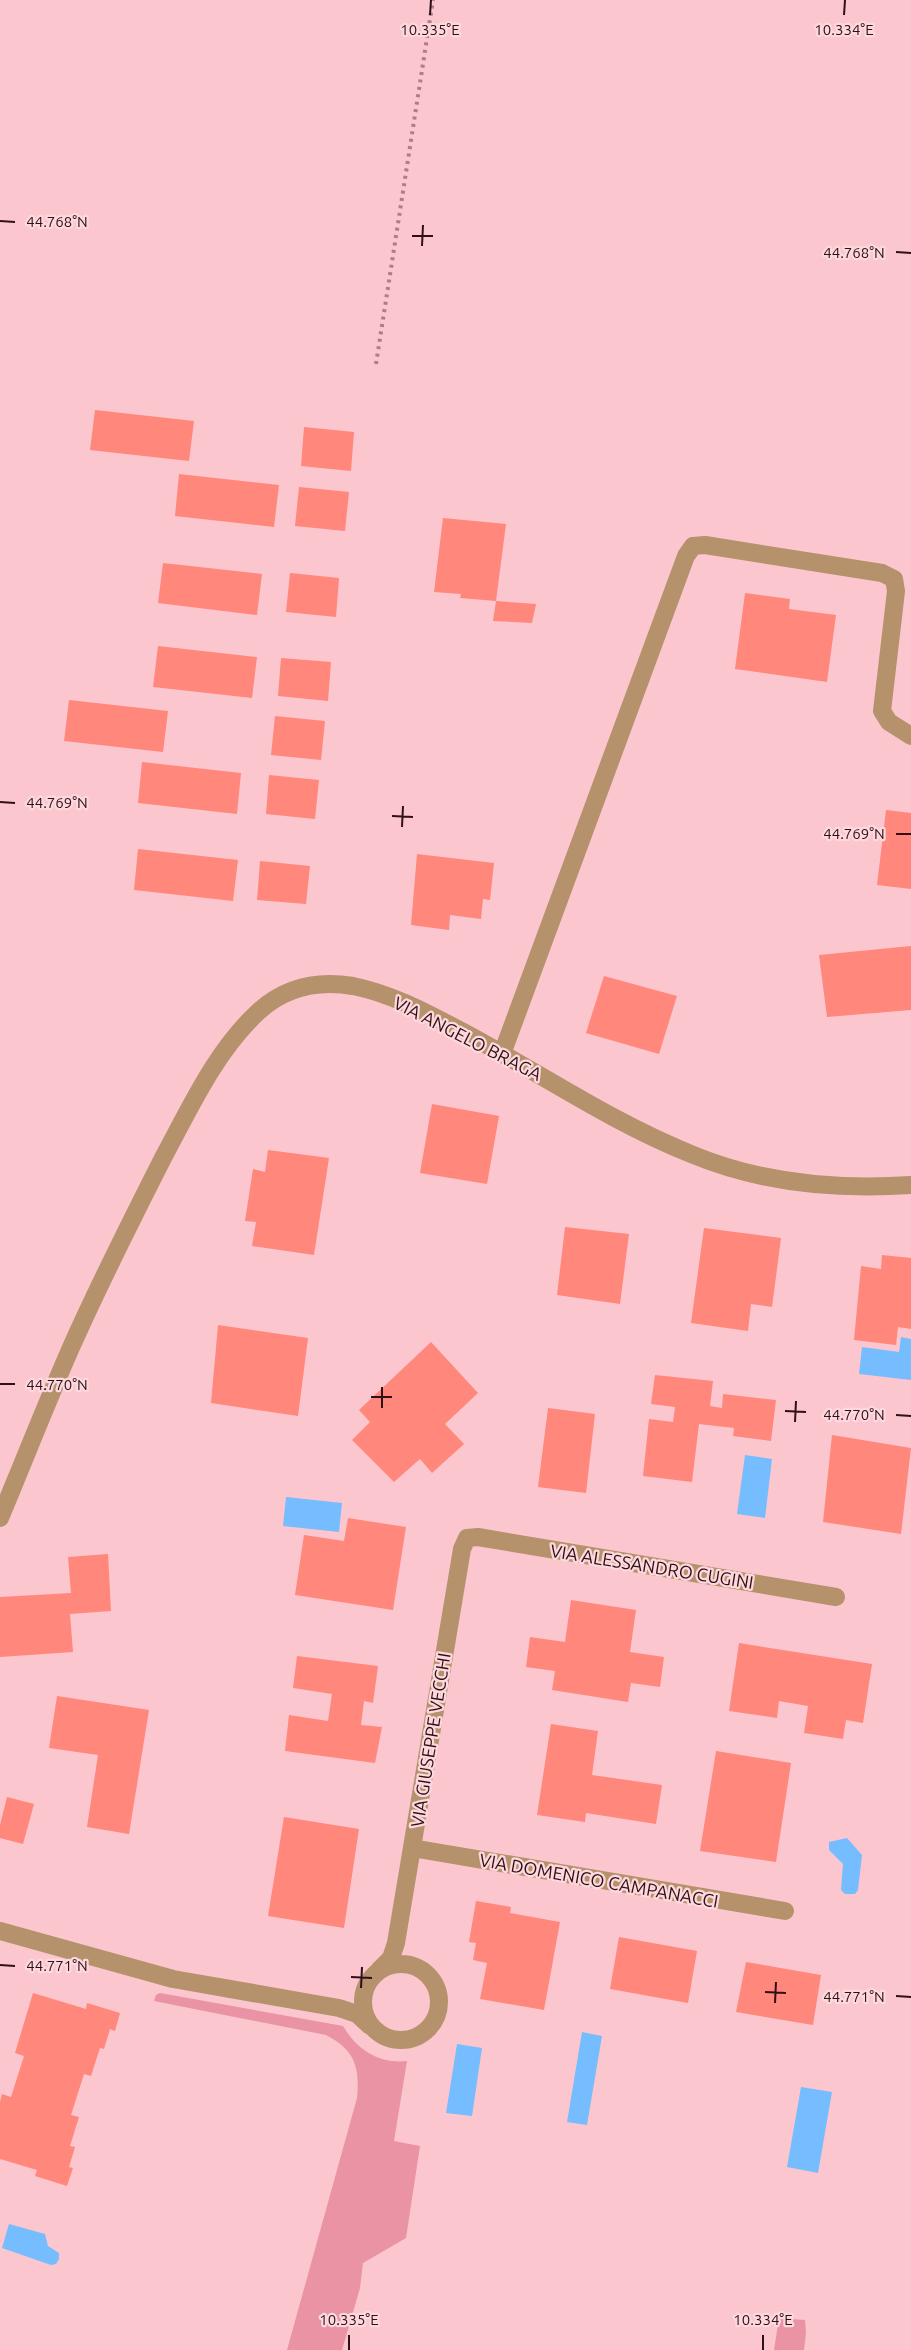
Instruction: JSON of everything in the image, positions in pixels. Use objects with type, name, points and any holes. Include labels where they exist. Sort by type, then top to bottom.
[{"type":"street","points":[[502,1054],[688,551],[693,546],[705,544],[882,573],[894,579],[896,591],[882,711],[889,722],[911,736]]},
{"type":"street","name":"VIA ANGELO BRAGA","points":[[0,1518],[69,1352],[183,1121],[221,1055],[257,1012],[283,993],[298,987],[317,984],[352,986],[393,998],[502,1054],[645,1134],[715,1163],[762,1176],[818,1184],[870,1187],[911,1185]]},
{"type":"street","name":"VIA ALESSANDRO CUGINI","points":[[467,1538],[478,1537],[836,1597]]},
{"type":"street","name":"VIA GIUSEPPE VECCHI","points":[[339,2008],[355,2003],[369,1979],[391,1958],[396,1944],[462,1549],[467,1538]]},
{"type":"street","name":"VIA DOMENICO CAMPANACCI","points":[[412,1848],[785,1911]]},
{"type":"street","points":[[0,1931],[152,1974],[339,2008],[357,2014],[379,2034],[403,2041],[416,2038],[435,2021],[439,2008],[439,1996],[435,1983],[426,1973],[403,1958],[396,1944]]},
{"type":"street","points":[[378,1970],[390,1965],[416,1966]]},
{"type":"street","points":[[364,1990],[362,2002],[364,2014],[370,2026]]},
{"type":"path","points":[[376,364],[433,0]]},
{"type":"shaded area","points":[[160,1993],[343,2026],[355,2042],[370,2054],[387,2060],[407,2061],[394,2141],[420,2146],[406,2238],[363,2263],[360,2288],[342,2350],[287,2350],[357,2098],[358,2077],[354,2060],[344,2047],[326,2035],[154,2001],[156,1995]]},
{"type":"shaded area","points":[[779,2318],[805,2320],[804,2350],[774,2350]]},
{"type":"water","points":[[901,1337],[911,1339],[911,1380],[859,1374],[862,1347],[899,1352]]},
{"type":"water","points":[[745,1455],[772,1459],[765,1518],[737,1514]]},
{"type":"water","points":[[286,1497],[342,1503],[339,1532],[283,1526]]},
{"type":"water","points":[[847,1838],[862,1855],[858,1890],[855,1894],[845,1894],[841,1890],[843,1864],[829,1850],[829,1842]]},
{"type":"water","points":[[582,2032],[602,2036],[587,2125],[567,2122]]},
{"type":"water","points":[[457,2044],[482,2048],[472,2116],[446,2113]]},
{"type":"water","points":[[801,2087],[832,2092],[818,2173],[787,2167]]},
{"type":"water","points":[[9,2224],[45,2234],[48,2246],[59,2253],[56,2264],[51,2265],[2,2248]]},
{"type":"building","points":[[95,410],[194,421],[189,461],[90,450]]},
{"type":"building","points":[[304,427],[354,432],[351,471],[301,466]]},
{"type":"building","points":[[179,474],[279,485],[274,527],[175,516]]},
{"type":"building","points":[[299,487],[349,492],[345,531],[295,526]]},
{"type":"building","points":[[443,518],[506,524],[496,601],[460,598],[461,594],[434,592]]},
{"type":"building","points":[[163,563],[262,574],[257,615],[158,603]]},
{"type":"building","points":[[290,573],[339,578],[336,617],[286,612]]},
{"type":"building","points":[[745,593],[790,599],[789,609],[836,615],[827,682],[735,669]]},
{"type":"building","points":[[496,601],[536,604],[532,623],[493,621]]},
{"type":"building","points":[[158,646],[257,657],[252,698],[153,687]]},
{"type":"building","points":[[281,658],[331,662],[328,701],[278,696]]},
{"type":"building","points":[[69,700],[168,711],[163,752],[64,741]]},
{"type":"building","points":[[275,716],[325,721],[321,760],[271,755]]},
{"type":"building","points":[[142,762],[241,773],[237,814],[138,803]]},
{"type":"building","points":[[269,775],[319,780],[315,819],[266,814]]},
{"type":"building","points":[[886,810],[911,813],[911,889],[877,885]]},
{"type":"building","points":[[138,849],[238,860],[233,901],[134,890]]},
{"type":"building","points":[[417,854],[494,863],[490,900],[483,899],[481,919],[450,915],[449,930],[411,925]]},
{"type":"building","points":[[260,861],[310,866],[306,904],[257,900]]},
{"type":"building","points":[[911,946],[911,1010],[827,1017],[819,955]]},
{"type":"building","points":[[604,976],[677,996],[659,1054],[586,1033]]},
{"type":"building","points":[[432,1104],[499,1116],[487,1184],[420,1173]]},
{"type":"building","points":[[268,1150],[329,1158],[314,1255],[252,1246],[256,1222],[245,1221],[253,1169],[265,1172]]},
{"type":"building","points":[[565,1227],[629,1234],[620,1304],[557,1295]]},
{"type":"building","points":[[704,1228],[781,1238],[772,1307],[751,1304],[748,1331],[691,1323]]},
{"type":"building","points":[[882,1255],[911,1258],[911,1329],[898,1327],[896,1345],[854,1340],[861,1266],[881,1269]]},
{"type":"building","points":[[218,1325],[308,1338],[298,1416],[211,1403]]},
{"type":"building","points":[[431,1342],[478,1393],[445,1424],[464,1444],[432,1473],[420,1459],[394,1482],[352,1440],[370,1422],[359,1410]]},
{"type":"building","points":[[655,1375],[713,1381],[710,1406],[722,1408],[723,1394],[776,1400],[771,1441],[733,1436],[734,1428],[699,1424],[692,1482],[643,1476],[649,1419],[673,1422],[675,1407],[651,1404]]},
{"type":"building","points":[[548,1408],[595,1414],[586,1493],[538,1487]]},
{"type":"building","points":[[832,1435],[911,1448],[901,1534],[823,1522]]},
{"type":"building","points":[[348,1518],[406,1527],[393,1610],[295,1595],[304,1535],[344,1541]]},
{"type":"building","points":[[108,1554],[111,1611],[70,1614],[73,1652],[0,1657],[0,1597],[71,1593],[68,1557]]},
{"type":"building","points":[[571,1600],[636,1610],[630,1652],[664,1657],[660,1687],[631,1683],[628,1702],[552,1690],[555,1671],[526,1667],[530,1637],[565,1642]]},
{"type":"building","points":[[739,1643],[872,1664],[863,1723],[846,1720],[843,1739],[804,1733],[808,1706],[779,1701],[777,1718],[729,1711]]},
{"type":"building","points":[[297,1656],[378,1666],[373,1703],[364,1701],[361,1725],[382,1727],[375,1763],[285,1751],[289,1715],[328,1721],[332,1694],[293,1688]]},
{"type":"building","points":[[57,1696],[149,1710],[129,1834],[87,1827],[98,1755],[49,1748]]},
{"type":"building","points":[[551,1724],[598,1731],[592,1775],[662,1785],[656,1824],[586,1813],[585,1822],[537,1815]]},
{"type":"building","points":[[716,1751],[791,1763],[776,1862],[700,1851]]},
{"type":"building","points":[[7,1797],[34,1804],[23,1844],[0,1838],[0,1825]]},
{"type":"building","points":[[284,1817],[359,1829],[344,1928],[268,1916]]},
{"type":"building","points":[[476,1901],[511,1907],[510,1913],[560,1922],[544,2010],[480,1999],[487,1963],[473,1960],[476,1943],[469,1942]]},
{"type":"building","points":[[619,1937],[697,1951],[688,2003],[610,1989]]},
{"type":"building","points":[[746,1962],[821,1975],[813,2025],[736,2012]]},
{"type":"building","points":[[33,1993],[86,2009],[87,2003],[120,2013],[115,2031],[110,2029],[104,2049],[100,2048],[91,2076],[84,2074],[71,2115],[79,2117],[70,2146],[75,2147],[69,2167],[73,2168],[67,2186],[35,2176],[37,2170],[0,2159],[0,2102],[2,2094],[11,2097],[24,2056],[15,2053]]}]
